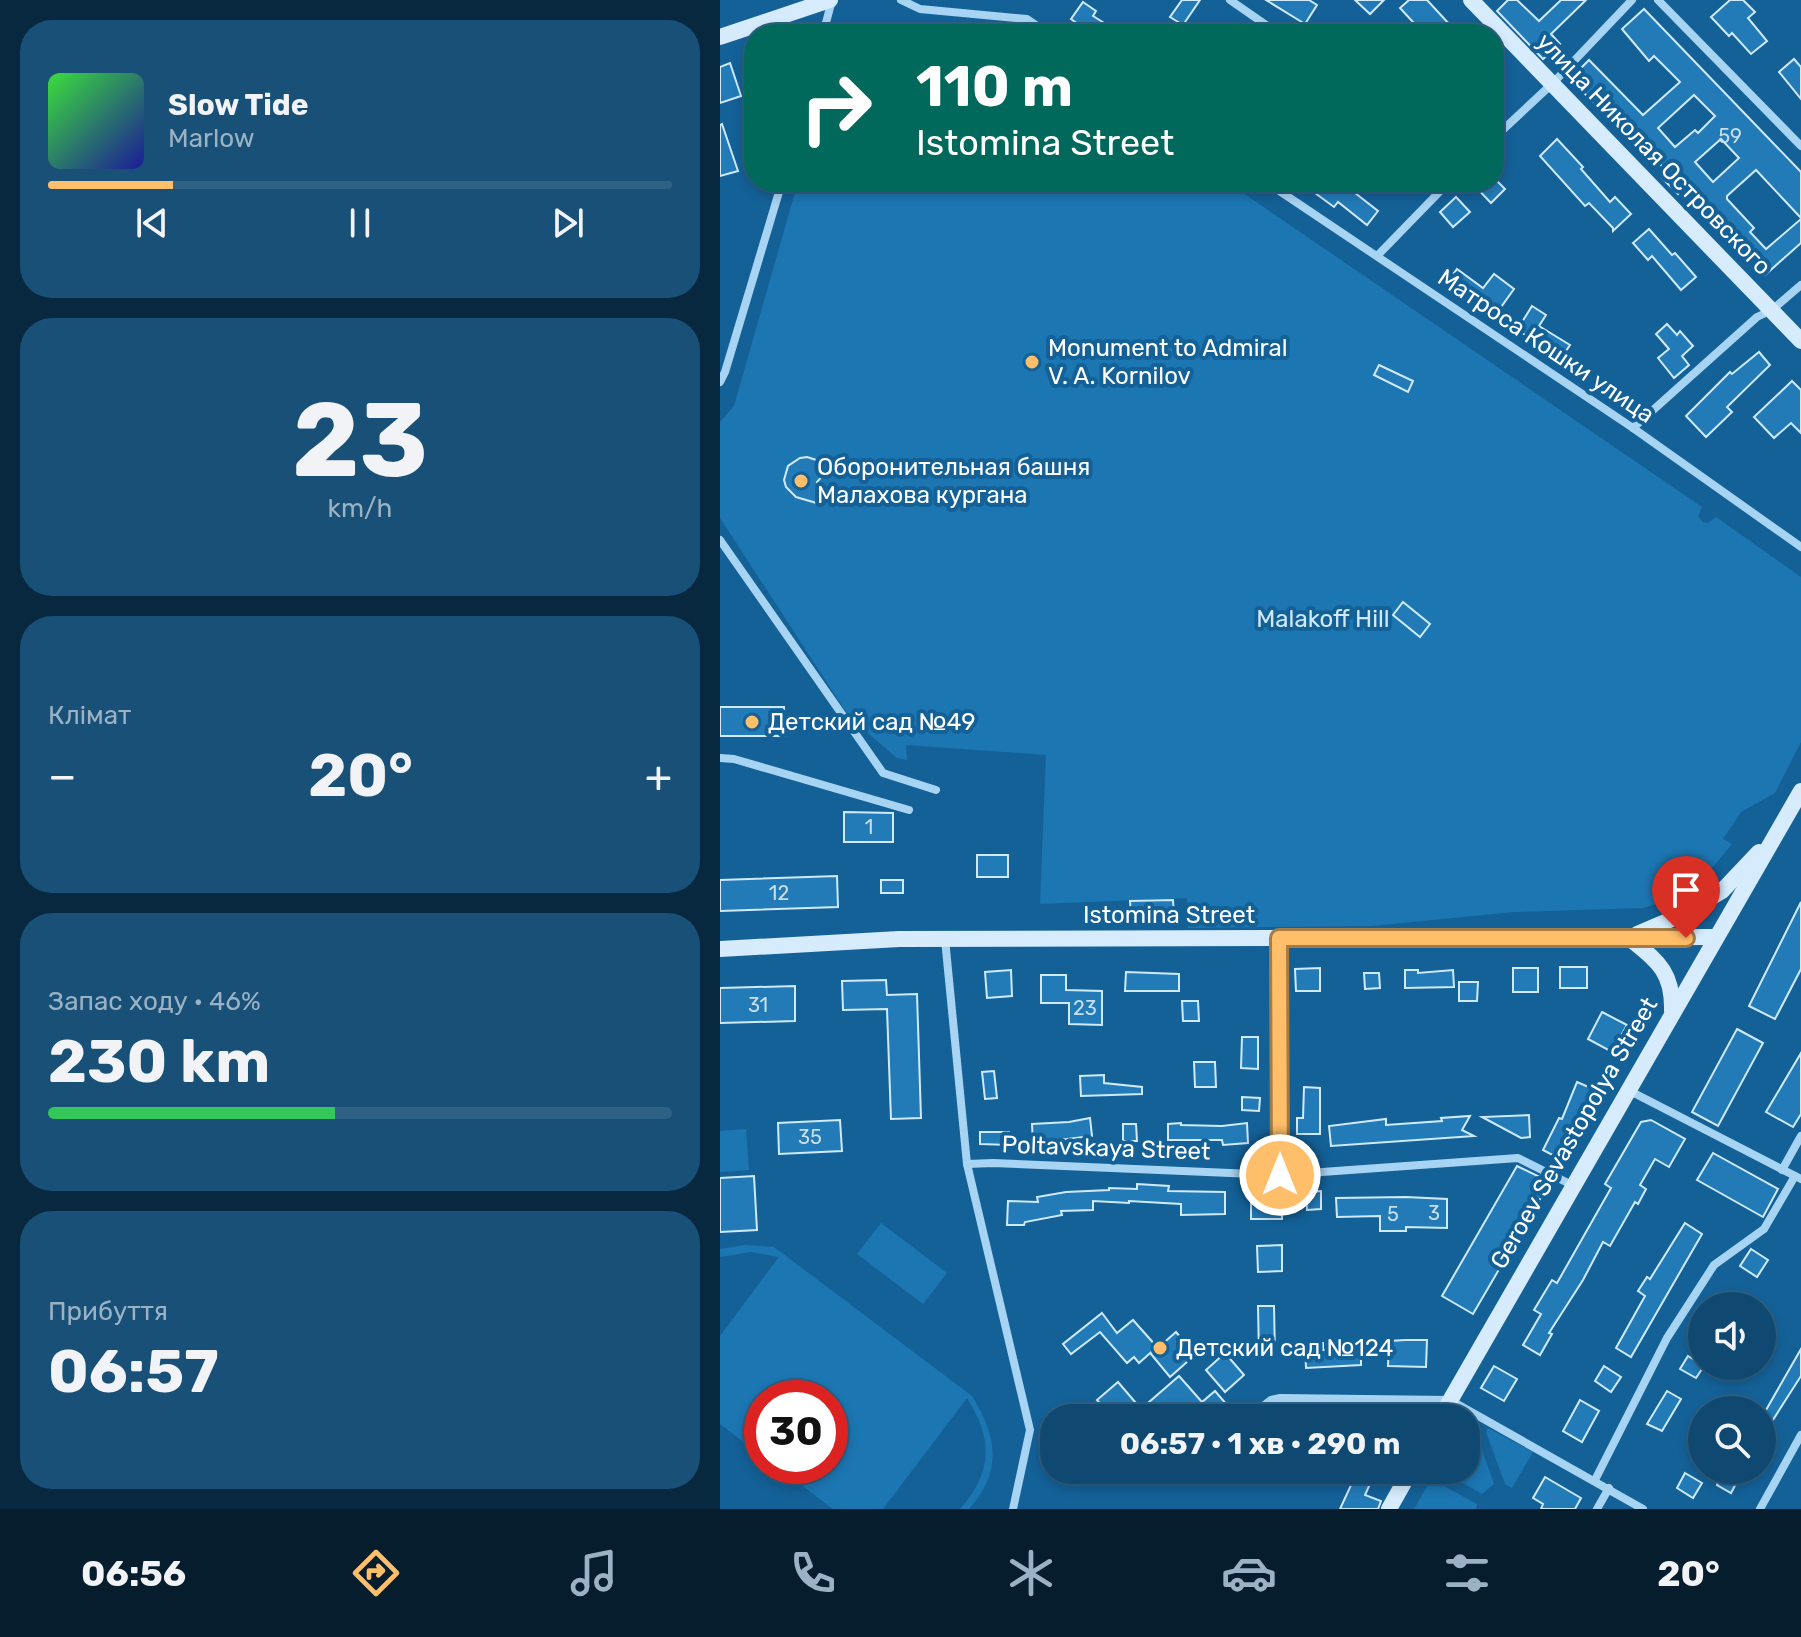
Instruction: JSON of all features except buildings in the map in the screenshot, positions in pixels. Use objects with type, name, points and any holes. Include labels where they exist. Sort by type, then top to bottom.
[{"type":"main road","points":[[759,24],[831,0]]},
{"type":"main road","name":"улица Николая Островского","points":[[1471,0],[1495,24]]},
{"type":"main road","points":[[720,37],[744,29]]},
{"type":"main road","name":"улица Николая Островского","points":[[1504,33],[1801,341]]},
{"type":"main road","name":"Geroev Sevastopolya Street","points":[[1448,1404],[1801,791]]},
{"type":"main road","points":[[1671,1013],[1672,990],[1660,963],[1629,938],[1686,913],[1722,891],[1781,830]]},
{"type":"main road","name":"Istomina Street","points":[[720,949],[899,939],[1715,937]]},
{"type":"main road","points":[[1389,1509],[1403,1484]]},
{"type":"street","points":[[825,24],[831,0]]},
{"type":"street","points":[[901,0],[920,9],[1027,19],[1034,24]]},
{"type":"street","points":[[1230,0],[1265,24]]},
{"type":"street","points":[[1504,129],[1553,83],[1632,0]]},
{"type":"street","points":[[1658,0],[1801,146]]},
{"type":"street","points":[[720,382],[779,192]]},
{"type":"street","name":"Матроса Кошки улица","points":[[1281,192],[1633,428],[1801,547]]},
{"type":"street","points":[[1377,256],[1439,192]]},
{"type":"street","points":[[1633,428],[1757,317],[1772,310],[1801,285]]},
{"type":"street","points":[[720,540],[883,773],[936,790]]},
{"type":"street","points":[[720,758],[734,759],[909,810]]},
{"type":"street","points":[[1279,938],[1280,1175]]},
{"type":"street","points":[[945,939],[967,1164],[1030,1430],[1013,1509]]},
{"type":"street","points":[[1595,1480],[1667,1338],[1714,1265],[1764,1229],[1798,1178],[1628,1090]]},
{"type":"street","points":[[1782,1170],[1801,1136]]},
{"type":"street","name":"Poltavskaya Street","points":[[967,1164],[1280,1175],[1518,1158],[1572,1185]]},
{"type":"street","points":[[1266,1404],[1280,1398],[1450,1400],[1643,1509]]},
{"type":"street","points":[[1760,1509],[1801,1435]]},
{"type":"street","points":[[1597,1509],[1609,1488]]},
{"type":"green space","name":"Malakoff Hill","points":[[795,192],[1242,192],[1702,507],[1698,516],[1703,522],[1708,523],[1716,517],[1801,577],[1801,742],[1775,793],[1741,812],[1723,839],[1732,844],[1704,878],[1682,896],[1643,908],[1514,912],[1372,926],[1188,928],[1187,898],[1040,904],[1046,755],[906,745],[907,760],[897,758],[850,718],[720,518],[720,422],[734,406]]},
{"type":"green space","points":[[746,1129],[749,1170],[720,1172],[720,1131]]},
{"type":"green space","points":[[881,1223],[947,1273],[923,1304],[857,1254]]},
{"type":"green space","points":[[745,1245],[774,1247],[972,1396],[987,1425],[993,1453],[987,1481],[969,1509],[960,1509],[979,1482],[986,1455],[982,1427],[967,1398],[883,1509],[833,1509],[800,1484],[848,1484],[848,1380],[744,1380],[744,1442],[720,1424],[720,1336],[779,1257],[751,1252],[720,1257],[720,1249]]},
{"type":"green space","points":[[1488,1428],[1533,1452],[1512,1488],[1505,1484],[1486,1432]]},
{"type":"green space","points":[[1480,1444],[1494,1484],[1482,1494],[1464,1484],[1480,1484]]},
{"type":"green space","points":[[1428,1484],[1440,1484],[1477,1504],[1476,1509],[1414,1509]]},
{"type":"place","name":"Monument to Admiral V. A. Kornilov","points":[[1032,362]]},
{"type":"place","name":"Оборонительная башня Малахова кургана","points":[[801,481]]},
{"type":"place","name":"Детский сад №49","points":[[752,722]]},
{"type":"place","name":"Детский сад №124","points":[[1160,1348]]},
{"type":"route","points":[[1280,1175],[1279,938],[1686,938]]}]
